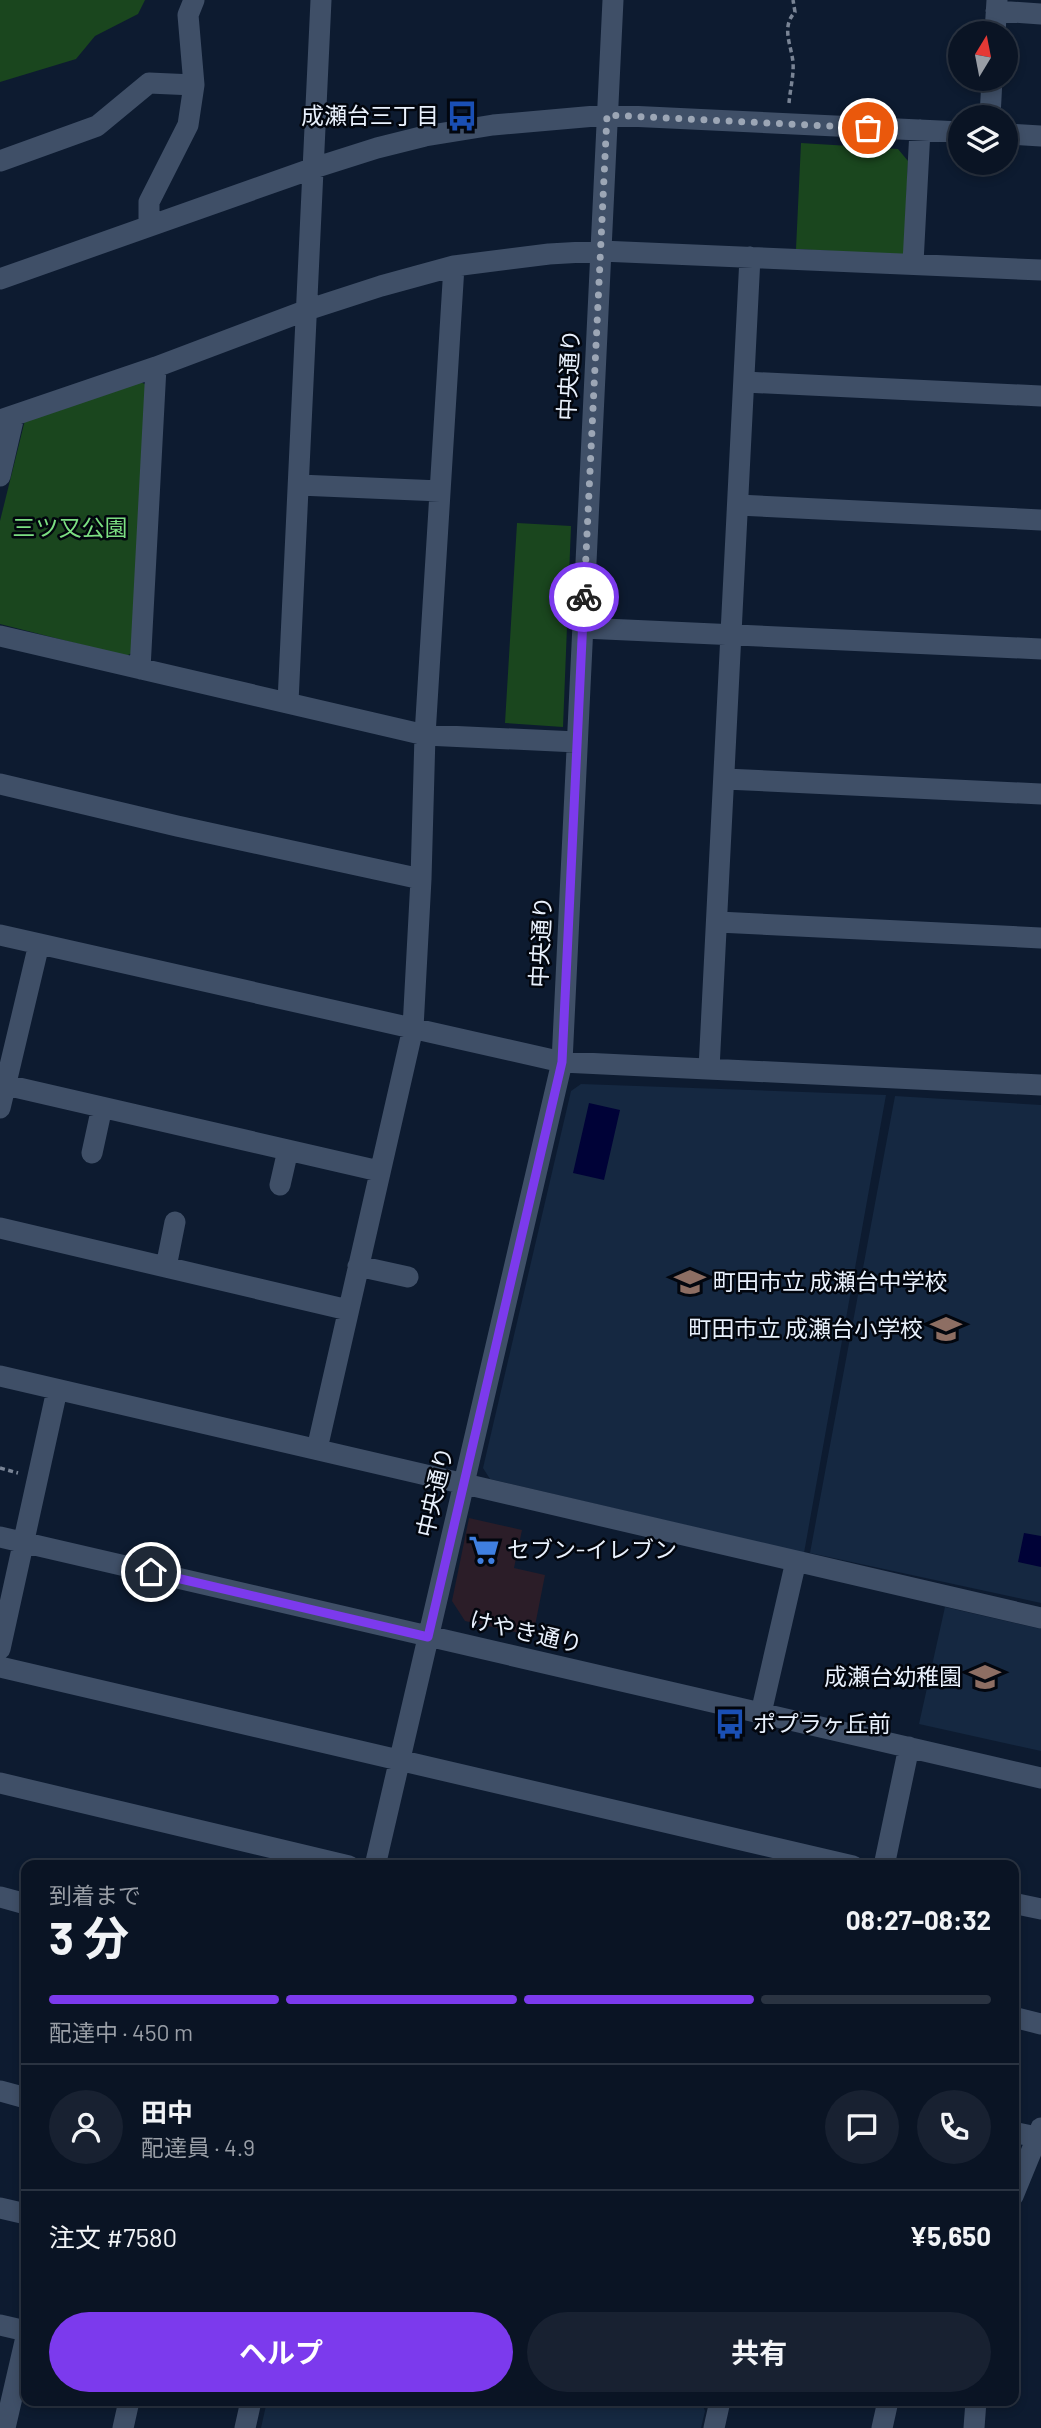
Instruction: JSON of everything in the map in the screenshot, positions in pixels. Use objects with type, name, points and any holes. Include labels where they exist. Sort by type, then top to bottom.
[{"type":"street","points":[[149,226],[149,202],[188,125],[194,85],[188,15],[194,0]]},
{"type":"street","points":[[288,702],[321,0]]},
{"type":"street","name":"中央通り","points":[[376,1860],[562,1062],[613,0]]},
{"type":"street","points":[[997,5],[1041,14]]},
{"type":"street","points":[[0,161],[97,126],[149,83],[194,85]]},
{"type":"street","points":[[0,279],[377,148],[425,136],[493,125],[607,115],[948,131]]},
{"type":"street","points":[[913,263],[920,130]]},
{"type":"street","points":[[1018,135],[1041,136]]},
{"type":"street","points":[[0,476],[7,418],[307,310],[454,266],[548,254],[601,251],[1041,270]]},
{"type":"street","points":[[709,1069],[750,257]]},
{"type":"street","points":[[317,1449],[413,1028],[425,736],[454,266]]},
{"type":"street","points":[[140,670],[156,366]]},
{"type":"street","points":[[745,382],[1041,396]]},
{"type":"street","points":[[299,485],[440,491]]},
{"type":"street","points":[[738,505],[1041,520]]},
{"type":"street","points":[[583,628],[1041,649]]},
{"type":"street","points":[[0,636],[425,736],[577,742]]},
{"type":"street","points":[[725,779],[1041,794]]},
{"type":"street","points":[[0,783],[177,826],[421,879]]},
{"type":"street","points":[[718,922],[1041,938]]},
{"type":"street","points":[[0,935],[562,1062],[1041,1085]]},
{"type":"street","points":[[0,1108],[39,944]]},
{"type":"street","points":[[6,1085],[379,1171]]},
{"type":"street","points":[[92,1153],[102,1107]]},
{"type":"street","points":[[280,1185],[288,1150]]},
{"type":"street","points":[[166,1267],[175,1222]]},
{"type":"street","points":[[0,1228],[348,1310]]},
{"type":"street","points":[[358,1266],[408,1277]]},
{"type":"street","points":[[0,1376],[1041,1618]]},
{"type":"street","points":[[0,1649],[57,1390]]},
{"type":"street","name":"けやき通り","points":[[0,1536],[1041,1778]]},
{"type":"street","points":[[761,1713],[796,1561]]},
{"type":"street","points":[[0,1667],[827,1860]]},
{"type":"street","points":[[885,1860],[909,1747]]},
{"type":"street","points":[[0,1783],[324,1860]]},
{"type":"street","points":[[0,1897],[21,1902]]},
{"type":"street","points":[[1019,1904],[1041,1909]]},
{"type":"street","points":[[1019,2018],[1041,2024]]},
{"type":"street","points":[[0,2091],[21,2097]]},
{"type":"street","points":[[1019,2133],[1040,2135],[1019,2182]]},
{"type":"street","points":[[0,2208],[21,2213]]},
{"type":"street","points":[[0,2325],[21,2330]]},
{"type":"street","points":[[5,2428],[21,2359]]},
{"type":"street","points":[[123,2428],[129,2406]]},
{"type":"street","points":[[245,2428],[250,2406]]},
{"type":"street","points":[[714,2428],[719,2406]]},
{"type":"street","points":[[881,2428],[887,2406]]},
{"type":"street","points":[[974,2428],[976,2406]]},
{"type":"path","points":[[789,108],[793,64],[787,36],[788,20],[794,12],[793,0]]},
{"type":"shaded area","name":"町田市立 成瀬台中学校","points":[[581,1084],[886,1095],[804,1553],[490,1479],[483,1468],[571,1091]]},
{"type":"shaded area","name":"町田市立 成瀬台小学校","points":[[895,1096],[1041,1105],[1041,1603],[810,1553]]},
{"type":"shaded area","points":[[589,1103],[620,1110],[604,1180],[573,1173]]},
{"type":"shaded area","points":[[469,1518],[522,1530],[514,1568],[545,1575],[533,1636],[465,1621],[452,1601]]},
{"type":"shaded area","points":[[1024,1533],[1041,1536],[1041,1567],[1018,1562]]},
{"type":"shaded area","name":"成瀬台幼稚園","points":[[945,1607],[1041,1629],[1041,1751],[919,1724]]},
{"type":"shaded area","points":[[266,2406],[703,2406],[705,2411],[701,2428],[261,2428]]},
{"type":"green space","points":[[0,0],[145,0],[138,14],[95,36],[76,59],[0,82]]},
{"type":"green space","points":[[801,143],[898,149],[908,161],[904,255],[796,249]]},
{"type":"green space","name":"三ツ又公園","points":[[138,381],[147,385],[134,652],[126,656],[0,624],[0,521],[25,420]]},
{"type":"green space","points":[[517,523],[571,526],[563,727],[505,723]]},
{"type":"way so far","points":[[584,597],[607,115],[868,128]]},
{"type":"place","name":"成瀬台三丁目","points":[[462,116]]},
{"type":"place","name":"町田市立 成瀬台中学校","points":[[690,1282]]},
{"type":"place","name":"町田市立 成瀬台小学校","points":[[946,1329]]},
{"type":"place","name":"セブン-イレブン","points":[[484,1550]]},
{"type":"place","name":"成瀬台幼稚園","points":[[985,1677]]},
{"type":"place","name":"ポプラヶ丘前","points":[[730,1724]]},
{"type":"route","points":[[151,1572],[428,1637],[562,1062],[584,597]]}]
